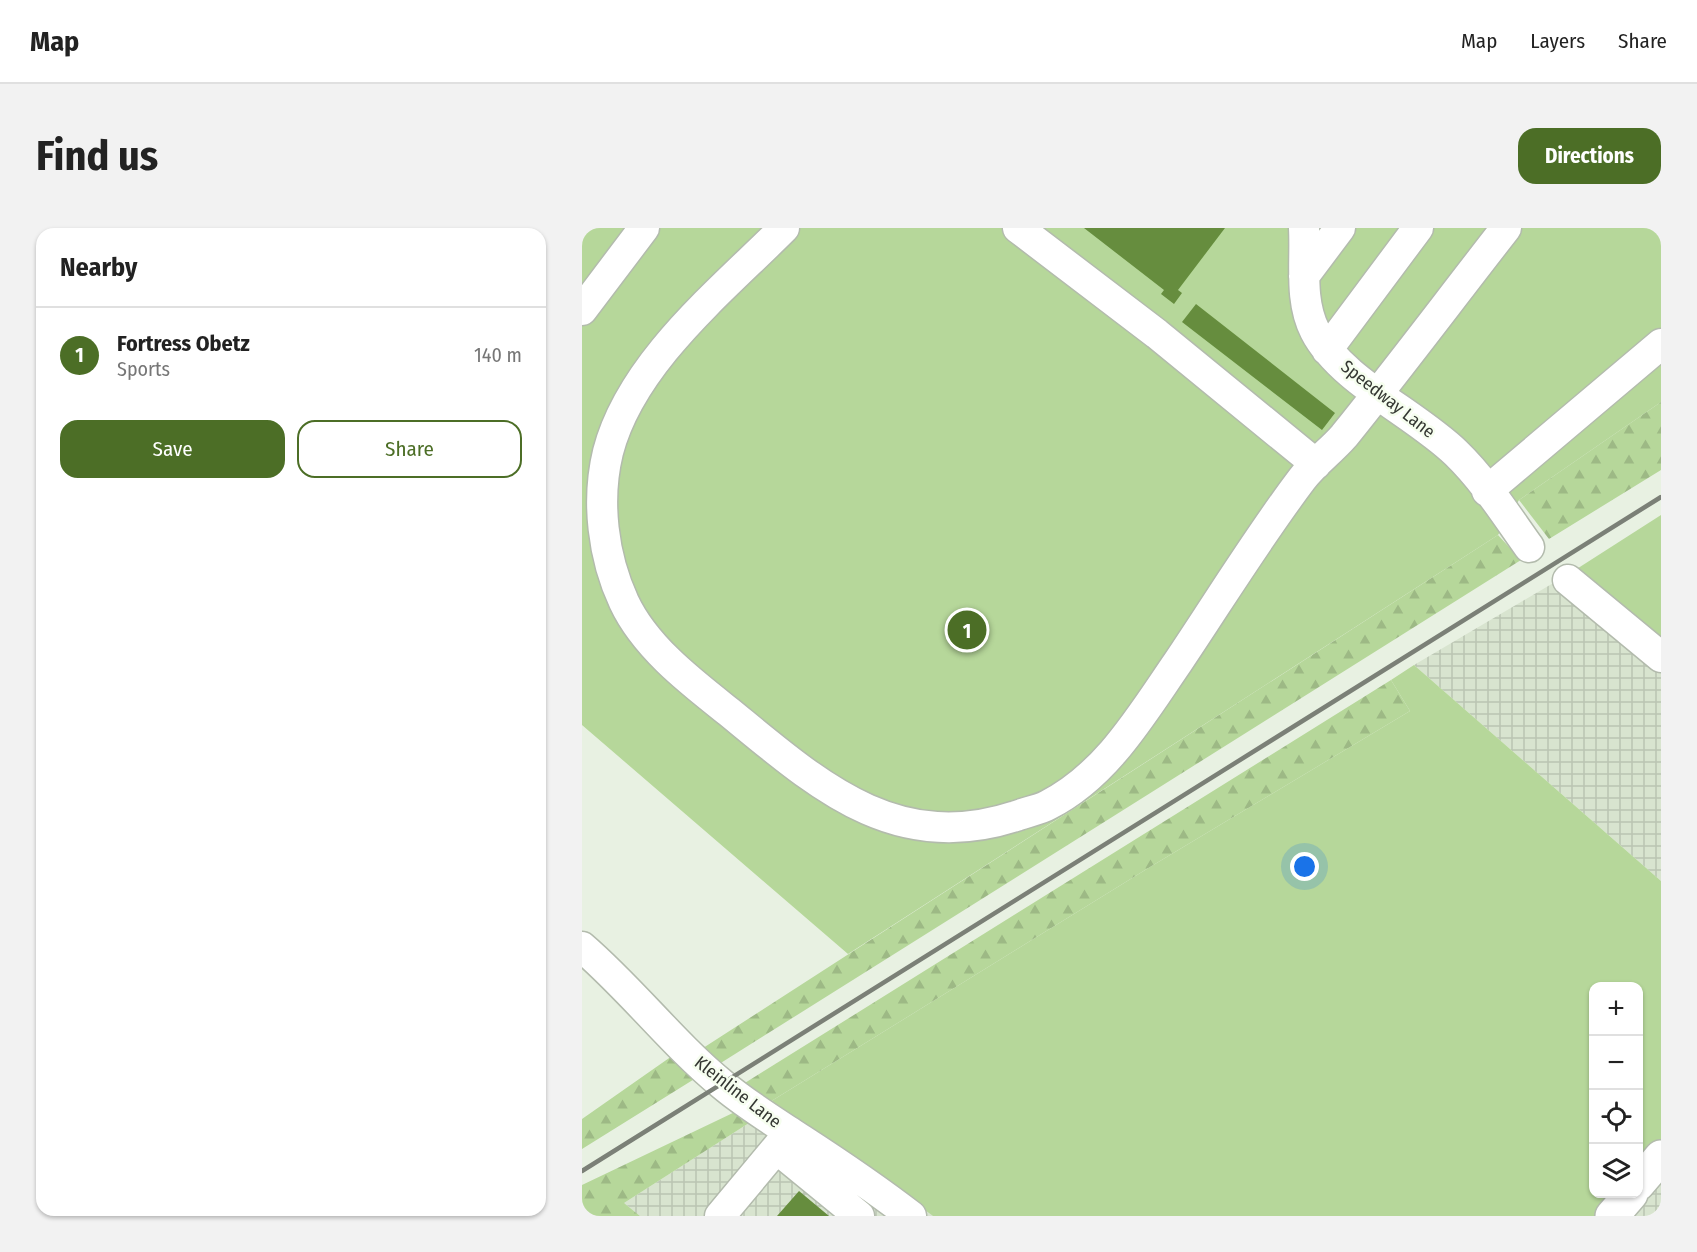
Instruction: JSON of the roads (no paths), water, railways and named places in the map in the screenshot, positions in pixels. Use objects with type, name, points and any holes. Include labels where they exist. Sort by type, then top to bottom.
[{"type":"main road","points":[[1643,1178],[1661,1157]]},
{"type":"main road","points":[[1612,1216],[1628,1198]]},
{"type":"street","points":[[582,310],[644,228]]},
{"type":"street","points":[[784,228],[698,314],[652,366],[623,407],[608,454],[603,487],[603,528],[610,567],[626,606],[670,662],[792,764],[838,795],[876,815],[912,825],[954,829],[998,822],[1048,805],[1099,769],[1136,723],[1305,476],[1342,438],[1506,228]]},
{"type":"street","points":[[1018,228],[1157,334],[1316,464]]},
{"type":"street","name":"Speedway Lane","points":[[1304,228],[1304,276],[1308,315],[1327,350],[1457,454],[1529,546]]},
{"type":"street","points":[[1304,276],[1340,228]]},
{"type":"street","points":[[1327,350],[1418,228]]},
{"type":"street","points":[[1487,491],[1661,344]]},
{"type":"street","points":[[1568,580],[1661,657]]},
{"type":"street","name":"Kleinline Lane","points":[[582,947],[614,974],[677,1043],[723,1085],[758,1112],[783,1141],[869,1184],[911,1216]]},
{"type":"street","points":[[720,1216],[783,1141],[859,1216]]},
{"type":"railway","points":[[582,1171],[1661,497]]},
{"type":"place","name":"Fortress Obetz","points":[[967,630]]}]
